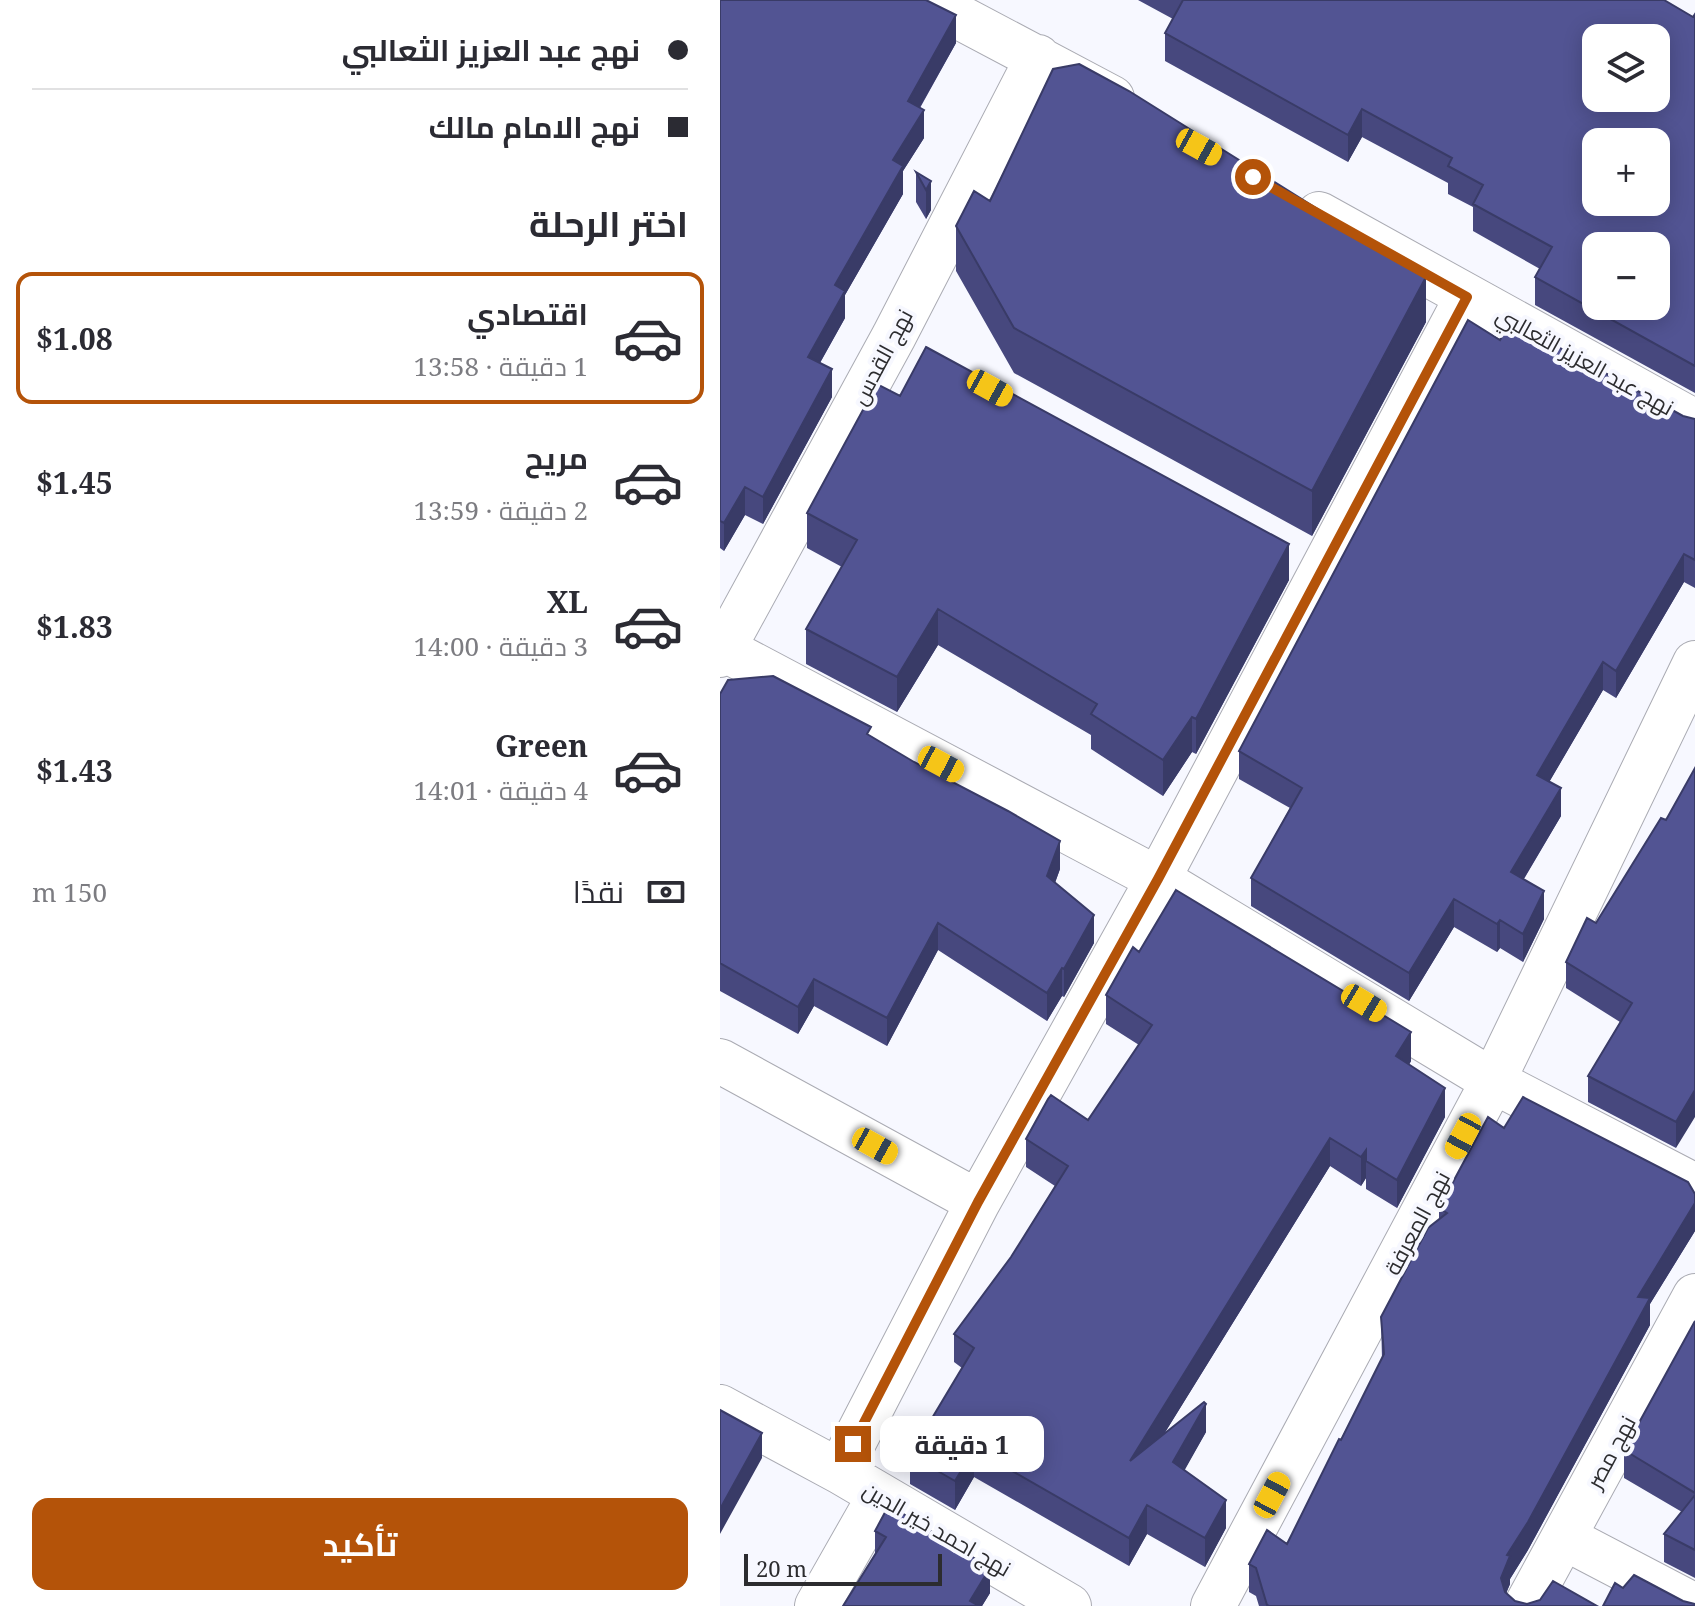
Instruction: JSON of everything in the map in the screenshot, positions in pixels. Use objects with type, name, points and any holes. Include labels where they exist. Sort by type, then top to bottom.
[{"type":"street","points":[[927,0],[1149,119]]},
{"type":"street","name":"نهج القدس","points":[[721,650],[894,336],[1038,57]]},
{"type":"street","name":"نهج عبد العزيز الثعالبي","points":[[1288,196],[1695,422]]},
{"type":"street","points":[[839,1471],[978,1202],[1158,879],[1308,562],[1467,297]]},
{"type":"street","points":[[894,336],[933,357]]},
{"type":"street","points":[[721,650],[1158,879],[1493,1081],[1695,1186]]},
{"type":"street","name":"نهج المعرفة","points":[[1213,1606],[1493,1081],[1695,663]]},
{"type":"street","points":[[720,1061],[978,1202]]},
{"type":"street","name":"نهج مصر","points":[[1526,1606],[1695,1296]]},
{"type":"street","name":"نهج احمد خير الدين","points":[[720,1407],[839,1471],[1069,1606]]},
{"type":"street","points":[[817,1606],[879,1497]]},
{"type":"street","points":[[1565,1538],[1695,1606]]},
{"type":"building","points":[[720,0],[926,0],[956,15],[908,101],[924,110],[893,160],[903,166],[835,285],[845,291],[808,357],[832,369],[763,497],[745,487],[724,523],[720,521]]},
{"type":"building","points":[[1183,0],[1664,0],[1693,17],[1695,14],[1695,366],[1612,320],[1670,320],[1670,232],[1582,232],[1582,303],[1535,277],[1552,247],[1473,204],[1483,185],[1448,166],[1452,158],[1362,109],[1348,135],[1165,33]]},
{"type":"building","points":[[1079,64],[1129,91],[1426,277],[1312,491],[1014,328],[956,226],[974,191],[990,201],[1053,69]]},
{"type":"building","points":[[916,172],[931,181],[926,190]]},
{"type":"building","points":[[1468,320],[1500,340],[1511,321],[1683,416],[1695,419],[1695,560],[1684,554],[1616,671],[1603,662],[1537,775],[1561,788],[1511,872],[1544,891],[1523,934],[1500,920],[1497,924],[1454,899],[1409,973],[1251,878],[1302,788],[1239,751]]},
{"type":"building","points":[[926,347],[1289,544],[1196,719],[1192,717],[1163,760],[1091,714],[1097,704],[938,609],[897,677],[806,629],[857,540],[807,513],[877,384],[900,396]]},
{"type":"building","points":[[773,676],[871,727],[867,734],[1060,841],[1047,876],[1094,915],[1047,993],[938,923],[887,1018],[814,979],[798,1007],[720,963],[720,694],[728,680]]},
{"type":"building","points":[[1695,768],[1695,1090],[1676,1122],[1588,1076],[1632,1003],[1566,962],[1587,918],[1596,923],[1661,818],[1666,820]]},
{"type":"building","points":[[1176,890],[1411,1032],[1396,1056],[1445,1088],[1397,1180],[1366,1161],[1366,1150],[1361,1157],[1330,1138],[1130,1461],[1204,1402],[1206,1404],[1173,1462],[1226,1500],[1205,1538],[1147,1505],[1129,1538],[974,1449],[955,1481],[910,1455],[974,1348],[954,1334],[1011,1257],[1068,1166],[1026,1139],[1048,1099],[1051,1095],[1088,1120],[1152,1025],[1106,995],[1133,947],[1139,952]]},
{"type":"building","points":[[1523,1097],[1688,1182],[1695,1194],[1695,1203],[1638,1297],[1650,1298],[1507,1555],[1510,1556],[1501,1578],[1505,1592],[1515,1601],[1527,1604],[1540,1600],[1553,1581],[1597,1606],[1267,1605],[1256,1568],[1249,1564],[1267,1530],[1287,1544],[1384,1354],[1381,1317],[1428,1228],[1447,1213],[1439,1208],[1488,1117],[1504,1128]]},
{"type":"building","points":[[1695,1321],[1695,1493],[1624,1450]]},
{"type":"building","points":[[720,1410],[762,1433],[720,1509]]},
{"type":"building","points":[[1695,1495],[1695,1550],[1664,1534]]},
{"type":"building","points":[[889,1505],[990,1568],[970,1601],[979,1606],[843,1606],[886,1537],[875,1531]]},
{"type":"building","points":[[1634,1575],[1695,1606],[1603,1606],[1615,1583],[1623,1588]]},
{"type":"route","points":[[853,1444],[978,1202],[1158,879],[1467,297],[1253,177]]}]
